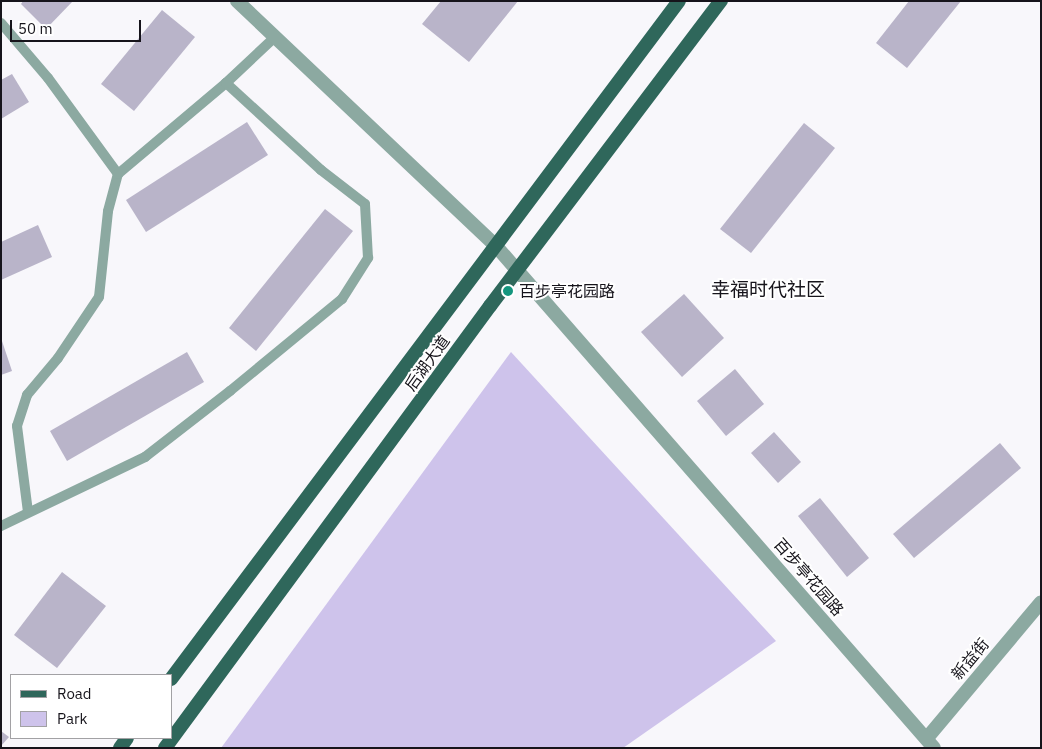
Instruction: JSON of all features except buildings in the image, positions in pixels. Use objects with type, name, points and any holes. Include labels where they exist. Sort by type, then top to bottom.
[{"type":"main road","name":"后湖大道","points":[[172,678],[679,1]]},
{"type":"main road","name":"后湖大道","points":[[172,738],[517,270],[721,1]]},
{"type":"street","name":"百步亭花园路","points":[[237,1],[496,246],[930,743]]},
{"type":"street","name":"新益街","points":[[930,743],[1041,602]]},
{"type":"lane","points":[[1,23],[48,78],[118,174]]},
{"type":"lane","points":[[28,512],[17,426],[26,396],[58,358],[99,297],[108,211],[118,174],[226,83],[275,37]]},
{"type":"lane","points":[[1,526],[146,457],[342,299],[368,258],[365,204],[321,170],[226,83]]},
{"type":"green space","points":[[511,352],[776,641],[623,748],[221,748]]},
{"type":"place","name":"百步亭花园路","points":[[508,291]]},
{"type":"district","name":"幸福时代社区","points":[[768,290]]}]
